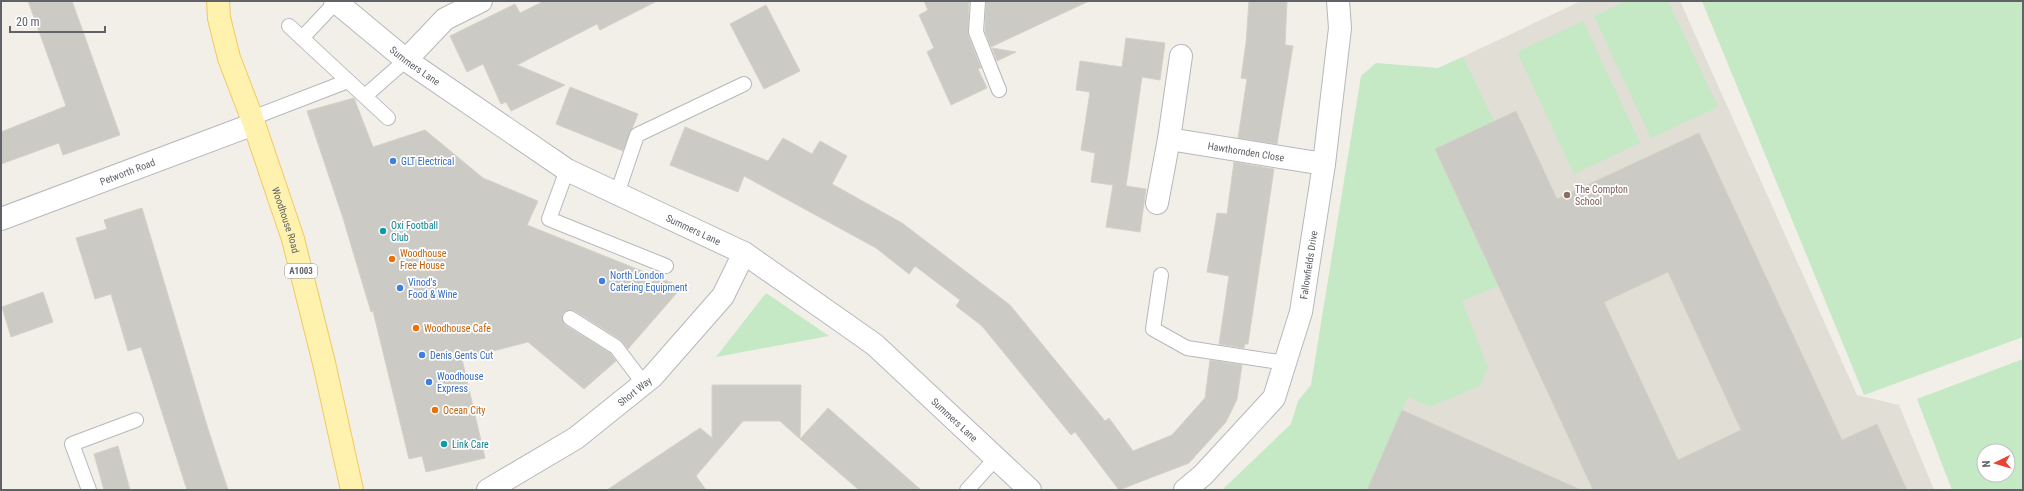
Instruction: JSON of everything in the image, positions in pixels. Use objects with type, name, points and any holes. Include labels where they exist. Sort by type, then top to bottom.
[{"type":"main road","name":"Woodhouse Road","points":[[218,1],[219,18],[229,58],[253,121],[293,239],[324,363],[352,490]]},
{"type":"street","name":"Summers Lane","points":[[335,1],[406,60],[567,170],[744,253],[875,345],[1030,490]]},
{"type":"street","points":[[406,60],[445,19],[481,1]]},
{"type":"street","name":"Fallowfields Drive","points":[[1185,490],[1203,475],[1274,398],[1301,312],[1324,164],[1340,28],[1338,1]]},
{"type":"street","points":[[1157,204],[1169,138],[1181,56]]},
{"type":"street","name":"Petworth Road","points":[[1,219],[253,121]]},
{"type":"street","name":"Hawthornden Close","points":[[1169,138],[1324,164]]},
{"type":"street","name":"Short Way","points":[[488,490],[576,438],[652,377],[722,296],[744,253]]},
{"type":"lane","points":[[302,38],[335,1]]},
{"type":"lane","points":[[978,1],[976,32],[998,90]]},
{"type":"lane","points":[[289,26],[388,118]]},
{"type":"lane","points":[[365,96],[406,60]]},
{"type":"lane","points":[[253,121],[348,81]]},
{"type":"lane","points":[[617,194],[637,135],[744,84]]},
{"type":"lane","points":[[567,170],[549,219],[666,266]]},
{"type":"lane","points":[[1161,275],[1153,329],[1187,348],[1285,363]]},
{"type":"lane","points":[[570,318],[616,347],[644,384]]},
{"type":"lane","points":[[89,490],[72,444],[136,420]]},
{"type":"lane","points":[[967,490],[996,458]]},
{"type":"shaded area","name":"The Compton School","points":[[1581,1],[1680,1],[1857,395],[1899,405],[1934,490],[1304,490],[1377,97]]},
{"type":"green space","points":[[1626,1],[1668,1],[1718,107],[1651,138],[1594,16]]},
{"type":"green space","points":[[1702,1],[2023,1],[2023,337],[1864,395]]},
{"type":"green space","points":[[1583,21],[1640,143],[1574,174],[1517,52]]},
{"type":"green space","points":[[1463,57],[1494,121],[1435,149],[1498,286],[1462,301],[1488,368],[1479,386],[1430,407],[1408,397],[1367,490],[1222,490],[1291,424],[1298,401],[1311,385],[1361,76],[1376,63],[1438,68]]},
{"type":"green space","points":[[766,293],[829,336],[716,357]]},
{"type":"green space","points":[[2023,359],[2023,490],[1952,490],[1917,399]]},
{"type":"building","points":[[28,1],[72,1],[120,135],[63,155],[59,143],[1,164],[1,132],[66,106]]},
{"type":"building","points":[[544,1],[657,1],[600,30],[597,24],[517,65],[565,85],[511,111],[506,102],[501,104],[483,64],[467,72],[450,36],[515,4],[520,13]]},
{"type":"building","points":[[924,1],[969,1],[968,35],[981,68],[978,69],[987,88],[951,105],[927,52],[934,48],[919,15],[928,10]]},
{"type":"building","points":[[986,1],[1089,1],[991,47],[985,31]]},
{"type":"building","points":[[1249,1],[1287,1],[1285,45],[1293,46],[1277,144],[1238,138],[1247,79],[1241,78],[1246,43]]},
{"type":"building","points":[[766,5],[800,71],[764,89],[730,24]]},
{"type":"building","points":[[1126,38],[1165,43],[1160,80],[1142,77],[1126,186],[1146,189],[1140,232],[1106,227],[1113,185],[1091,182],[1095,153],[1081,150],[1090,92],[1076,90],[1080,61],[1122,67]]},
{"type":"building","points":[[992,48],[1016,52],[997,61]]},
{"type":"building","points":[[570,87],[638,114],[623,151],[556,124]]},
{"type":"building","points":[[354,98],[373,147],[425,130],[483,178],[538,201],[527,225],[682,287],[628,349],[621,340],[575,311],[570,310],[563,313],[562,318],[565,325],[610,353],[616,361],[584,389],[528,342],[462,359],[485,458],[426,472],[422,456],[409,459],[373,311],[371,312],[343,218],[307,111]]},
{"type":"building","points":[[1516,111],[1557,199],[1699,133],[1842,440],[1877,424],[1907,490],[1593,490],[1435,149]],"holes":[[[1668,272],[1741,430],[1678,460],[1604,302]]]},
{"type":"building","points":[[685,127],[768,161],[783,138],[812,154],[820,141],[847,156],[832,184],[902,223],[1010,305],[1105,421],[1109,418],[1133,451],[1172,435],[1205,398],[1210,360],[1242,365],[1237,399],[1226,422],[1189,463],[1119,490],[1075,432],[1071,435],[982,326],[956,306],[960,300],[915,266],[909,274],[876,248],[744,176],[738,192],[670,165]]},
{"type":"building","points":[[1234,162],[1274,169],[1248,344],[1245,344],[1244,348],[1219,344],[1229,276],[1207,272],[1217,213],[1227,214]]},
{"type":"building","points":[[142,208],[208,429],[228,490],[187,490],[141,347],[128,351],[111,294],[95,299],[76,238],[107,229],[104,220]]},
{"type":"building","points":[[43,292],[53,322],[11,337],[2,307]]},
{"type":"building","points":[[712,385],[801,385],[800,439],[780,421],[743,421],[696,476],[706,490],[607,490],[700,428],[712,438]]},
{"type":"building","points":[[828,408],[921,490],[859,490],[800,439]]},
{"type":"building","points":[[1402,410],[1581,490],[1367,490]]},
{"type":"building","points":[[118,446],[130,490],[104,490],[94,454]]},
{"type":"place","name":"GLT Electrical","points":[[393,161]]},
{"type":"place","name":"The Compton School","points":[[1567,195]]},
{"type":"place","name":"Oxi Football Club","points":[[383,231]]},
{"type":"place","name":"Woodhouse Free House","points":[[392,259]]},
{"type":"place","name":"North London Catering Equipment","points":[[602,281]]},
{"type":"place","name":"Vinod's Food & Wine","points":[[400,288]]},
{"type":"place","name":"Woodhouse Cafe","points":[[416,328]]},
{"type":"place","name":"Denis Gents Cut","points":[[422,355]]},
{"type":"place","name":"Woodhouse Express","points":[[429,382]]},
{"type":"place","name":"Ocean City","points":[[435,410]]},
{"type":"place","name":"Link Care","points":[[444,444]]}]
